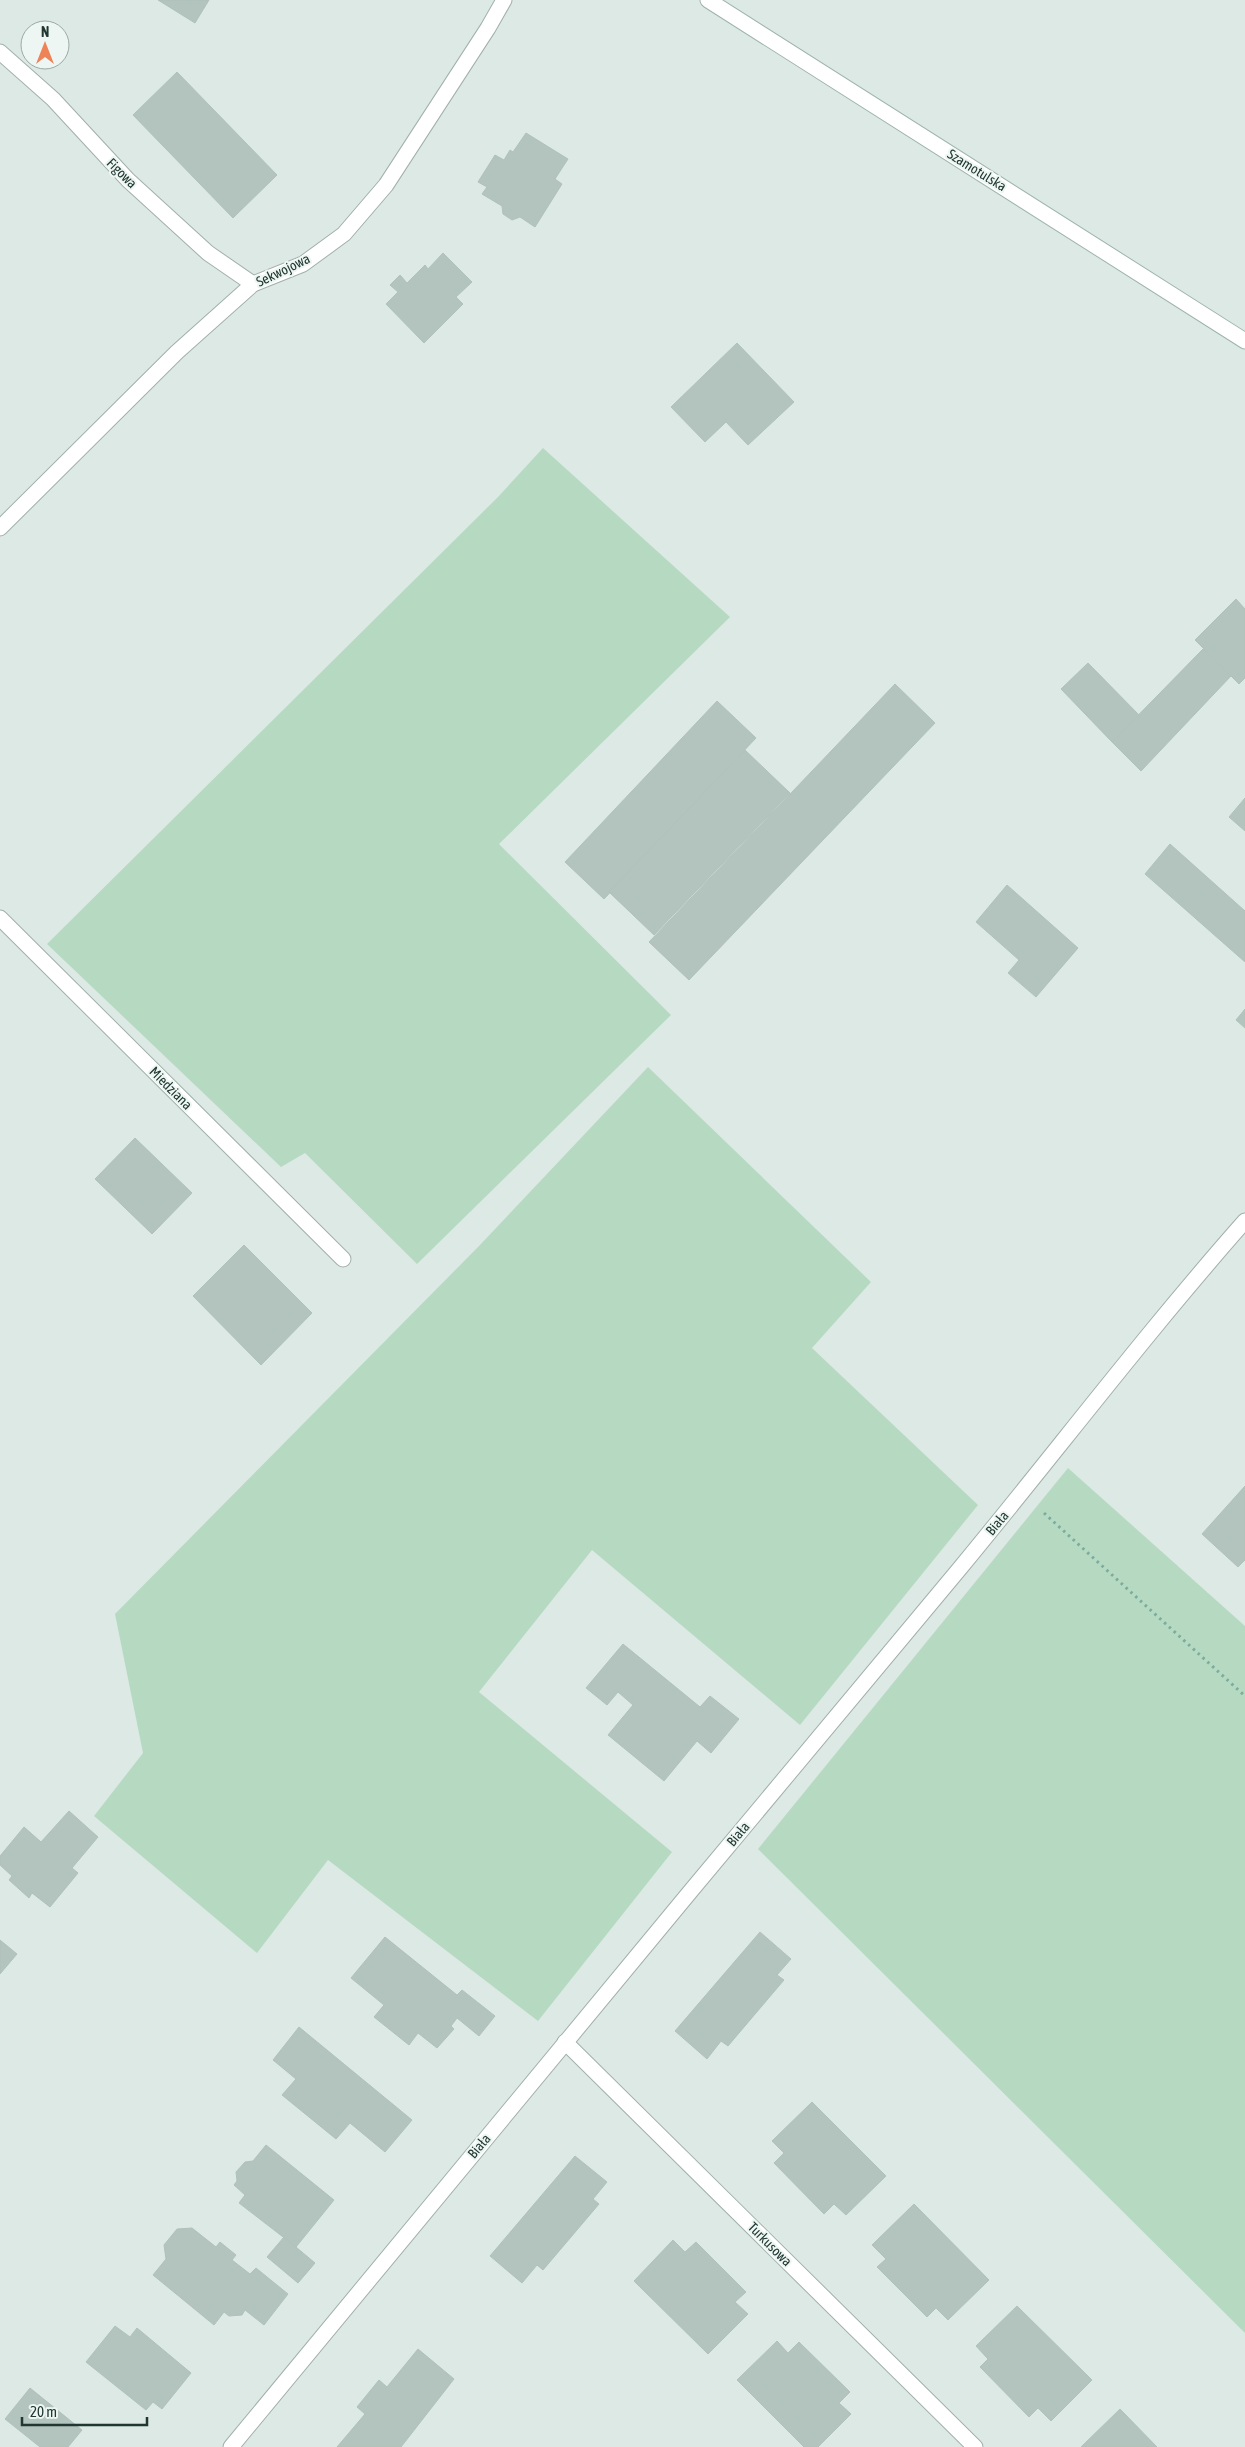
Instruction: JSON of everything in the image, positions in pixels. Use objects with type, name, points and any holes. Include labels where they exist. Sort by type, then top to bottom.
[{"type":"street","name":"Sekwojowa","points":[[0,528],[177,352],[253,284],[303,264],[344,234],[386,185],[488,28],[504,0]]},
{"type":"street","name":"Szamotulska","points":[[708,0],[1245,341]]},
{"type":"street","name":"Figowa","points":[[0,52],[53,99],[128,180],[208,253],[253,284]]},
{"type":"street","name":"Miedziana","points":[[0,918],[343,1259]]},
{"type":"street","name":"Biała","points":[[231,2447],[1022,1493],[1201,1270],[1245,1221]]},
{"type":"street","name":"Turkusowa","points":[[565,2042],[975,2447]]},
{"type":"path","points":[[1022,1493],[1245,1696]]},
{"type":"green space","points":[[543,448],[730,617],[499,844],[671,1015],[417,1264],[305,1153],[281,1167],[47,944],[498,497]]},
{"type":"green space","points":[[648,1067],[871,1282],[812,1348],[978,1505],[800,1725],[592,1550],[479,1692],[672,1852],[538,2021],[328,1860],[257,1953],[94,1816],[143,1753],[115,1614],[479,1246]]},
{"type":"green space","points":[[1068,1468],[1245,1626],[1245,2333],[758,1849]]},
{"type":"building","points":[[158,0],[209,0],[195,23]]},
{"type":"building","points":[[177,72],[277,175],[233,218],[133,115]]},
{"type":"building","points":[[526,133],[568,159],[555,179],[562,184],[535,227],[520,217],[512,220],[503,214],[502,206],[482,194],[487,187],[478,182],[495,155],[504,160],[510,150],[513,152]]},
{"type":"building","points":[[443,253],[472,282],[456,297],[463,304],[424,343],[386,304],[398,292],[390,285],[400,275],[407,283],[425,265],[428,269]]},
{"type":"building","points":[[737,343],[794,402],[748,445],[726,422],[705,442],[671,407]]},
{"type":"building","points":[[1236,599],[1245,609],[1245,678],[1239,684],[1195,640]]},
{"type":"building","points":[[1203,649],[1231,676],[1141,771],[1112,742]]},
{"type":"building","points":[[1088,663],[1139,715],[1112,742],[1061,689]]},
{"type":"building","points":[[895,684],[935,723],[689,980],[649,942]]},
{"type":"building","points":[[717,701],[756,738],[604,899],[565,862]]},
{"type":"building","points":[[745,750],[790,793],[654,935],[609,892]]},
{"type":"building","points":[[1245,798],[1245,831],[1229,817]]},
{"type":"building","points":[[1170,844],[1245,911],[1245,962],[1145,874]]},
{"type":"building","points":[[1007,885],[1078,948],[1036,997],[1008,973],[1019,960],[976,922]]},
{"type":"building","points":[[1245,1009],[1245,1028],[1236,1020]]},
{"type":"building","points":[[135,1138],[192,1193],[152,1234],[95,1179]]},
{"type":"building","points":[[244,1245],[312,1313],[261,1365],[193,1296]]},
{"type":"building","points":[[1245,1486],[1245,1560],[1238,1567],[1202,1534]]},
{"type":"building","points":[[623,1644],[700,1707],[710,1696],[739,1719],[711,1753],[697,1741],[664,1781],[608,1735],[633,1705],[618,1692],[607,1705],[586,1688]]},
{"type":"building","points":[[69,1811],[98,1837],[72,1868],[78,1873],[50,1907],[32,1893],[29,1898],[9,1880],[12,1876],[0,1865],[0,1856],[24,1827],[41,1842]]},
{"type":"building","points":[[760,1932],[791,1959],[777,1975],[784,1980],[728,2046],[721,2041],[707,2059],[675,2031]]},
{"type":"building","points":[[385,1937],[457,1995],[462,1990],[495,2016],[479,2036],[457,2018],[451,2026],[454,2029],[437,2048],[418,2033],[409,2045],[374,2017],[384,2005],[351,1978]]},
{"type":"building","points":[[0,1940],[17,1954],[0,1974]]},
{"type":"building","points":[[299,2027],[412,2120],[385,2152],[350,2123],[336,2139],[282,2095],[296,2079],[273,2060]]},
{"type":"building","points":[[812,2102],[886,2176],[846,2215],[834,2204],[824,2214],[774,2163],[784,2153],[772,2141]]},
{"type":"building","points":[[266,2145],[334,2200],[296,2247],[239,2203],[245,2195],[234,2185],[237,2181],[236,2172],[245,2162],[253,2161]]},
{"type":"building","points":[[575,2156],[607,2182],[593,2199],[599,2204],[543,2270],[537,2265],[522,2283],[490,2256]]},
{"type":"building","points":[[914,2204],[989,2280],[948,2320],[936,2308],[927,2317],[877,2267],[886,2259],[872,2245]]},
{"type":"building","points":[[192,2228],[216,2247],[220,2242],[236,2255],[232,2260],[250,2274],[256,2268],[288,2294],[264,2325],[245,2310],[242,2315],[229,2316],[224,2312],[214,2325],[153,2275],[166,2259],[164,2245],[177,2229]]},
{"type":"building","points":[[284,2237],[315,2263],[298,2283],[267,2257]]},
{"type":"building","points":[[673,2240],[685,2252],[696,2242],[746,2292],[735,2302],[748,2314],[708,2354],[634,2281]]},
{"type":"building","points":[[1017,2306],[1092,2380],[1051,2421],[1038,2408],[1029,2417],[980,2367],[988,2359],[976,2346]]},
{"type":"building","points":[[115,2326],[130,2337],[137,2328],[191,2373],[162,2409],[153,2402],[146,2410],[86,2362]]},
{"type":"building","points":[[777,2341],[788,2353],[799,2342],[850,2392],[839,2403],[851,2414],[818,2447],[804,2447],[737,2380]]},
{"type":"building","points":[[418,2349],[454,2379],[401,2447],[337,2447],[365,2414],[357,2407],[379,2380],[387,2387]]},
{"type":"building","points":[[30,2388],[82,2430],[68,2447],[40,2447],[5,2419]]},
{"type":"building","points":[[1120,2409],[1157,2447],[1081,2447]]}]
